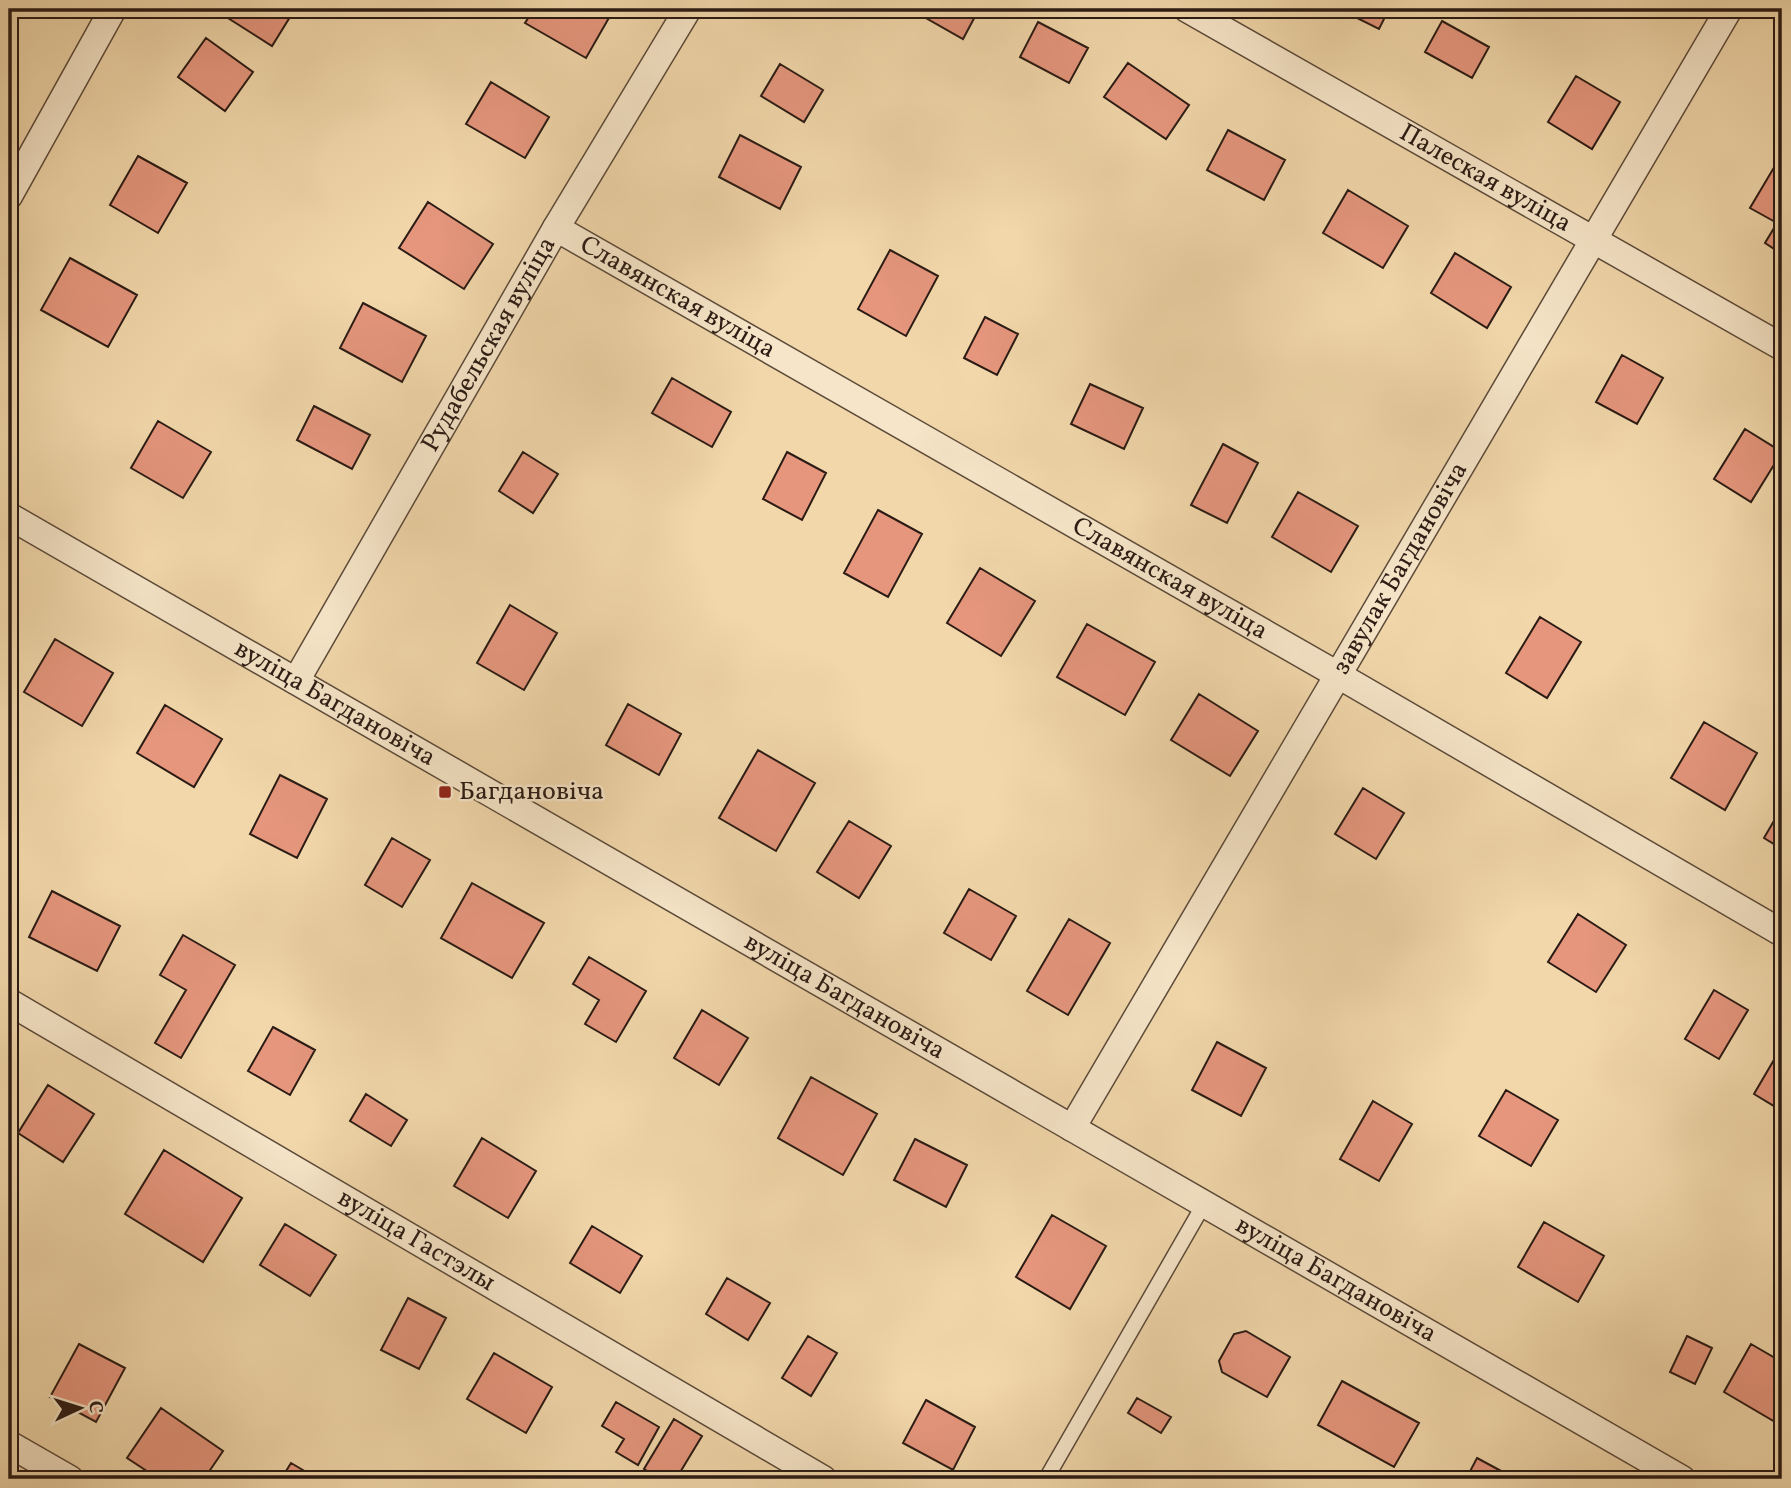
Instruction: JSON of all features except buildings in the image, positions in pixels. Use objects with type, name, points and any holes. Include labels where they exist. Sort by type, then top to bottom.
[{"type":"street","points":[[9,196],[113,9]]},
{"type":"street","name":"Рудабельская вуліца","points":[[296,681],[556,229],[688,9]]},
{"type":"street","name":"Палеская вуліца","points":[[1187,9],[1782,347]]},
{"type":"street","name":"завулак Багдановіча","points":[[1072,1128],[1729,9]]},
{"type":"street","name":"Славянская вуліца","points":[[556,229],[1338,675],[1782,933]]},
{"type":"street","name":"вуліца Багдановіча","points":[[9,516],[1682,1479]]},
{"type":"street","name":"вуліца Гастэлы","points":[[10,1007],[824,1479]]},
{"type":"street","points":[[9,1444],[70,1479]]},
{"type":"lane","points":[[1046,1479],[1204,1204]]},
{"type":"place","name":"Багдановіча","points":[[445,792]]}]
